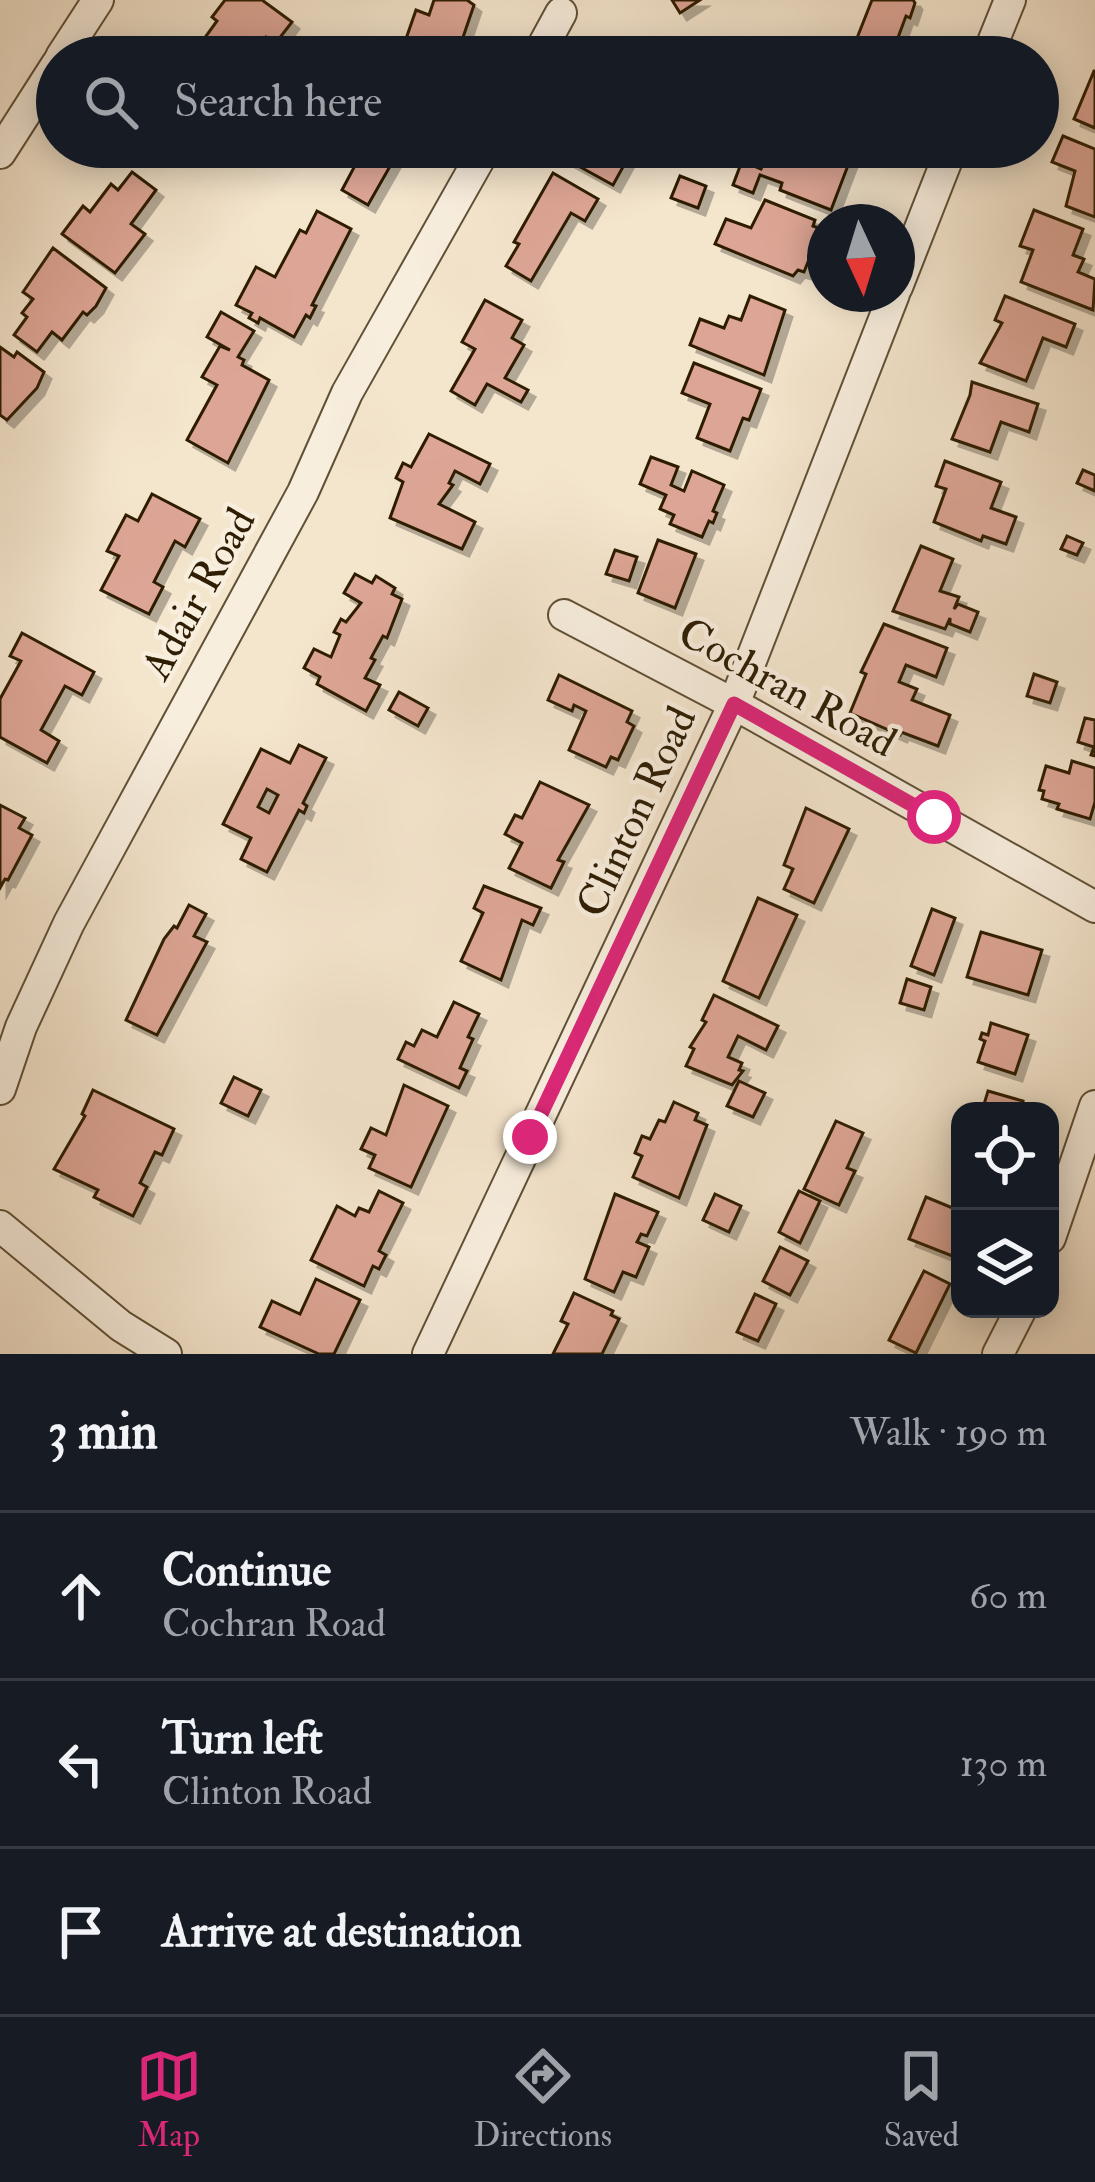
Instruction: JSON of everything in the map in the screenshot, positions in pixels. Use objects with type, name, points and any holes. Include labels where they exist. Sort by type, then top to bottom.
[{"type":"street","points":[[75,36],[98,0]]},
{"type":"street","points":[[995,36],[1010,0]]},
{"type":"street","points":[[549,36],[561,14]]},
{"type":"street","points":[[0,153],[36,96]]},
{"type":"street","name":"Adair Road","points":[[0,1089],[21,1028],[69,923],[303,492],[347,393],[474,168]]},
{"type":"street","name":"Clinton Road","points":[[915,242],[944,168]]},
{"type":"street","name":"Clinton Road","points":[[428,1354],[734,704],[888,312]]},
{"type":"street","name":"Cochran Road","points":[[563,615],[734,704],[1095,907]]},
{"type":"street","points":[[1059,1212],[1095,1106]]},
{"type":"street","points":[[0,1226],[122,1326],[166,1354]]},
{"type":"street","points":[[998,1354],[1016,1318]]},
{"type":"building","points":[[225,0],[262,0],[292,22],[281,36],[206,36],[217,21],[212,17]]},
{"type":"building","points":[[434,0],[467,0],[474,5],[463,36],[407,36],[416,10],[429,15]]},
{"type":"building","points":[[672,0],[700,0],[680,13]]},
{"type":"building","points":[[872,0],[915,3],[899,36],[858,36]]},
{"type":"building","points":[[1095,71],[1095,128],[1074,119]]},
{"type":"building","points":[[1063,136],[1095,149],[1095,217],[1066,206],[1075,171],[1059,165]]},
{"type":"building","points":[[354,168],[389,168],[368,205],[342,190]]},
{"type":"building","points":[[582,168],[622,168],[613,185]]},
{"type":"building","points":[[739,168],[847,168],[833,204],[816,204],[780,190],[782,183],[760,175],[753,193],[733,185]]},
{"type":"building","points":[[132,172],[156,190],[131,224],[145,234],[115,273],[62,234],[83,206],[90,212],[111,184],[118,190]]},
{"type":"building","points":[[553,173],[598,199],[585,221],[571,213],[531,281],[506,266],[519,244],[514,242]]},
{"type":"building","points":[[680,176],[706,186],[698,208],[671,198]]},
{"type":"building","points":[[765,200],[807,217],[804,272],[798,270],[793,276],[715,244],[726,219],[751,228]]},
{"type":"building","points":[[1034,210],[1083,229],[1073,255],[1084,259],[1078,272],[1095,279],[1093,310],[1021,282],[1033,250],[1020,246]]},
{"type":"building","points":[[317,211],[351,229],[312,305],[316,306],[310,318],[306,315],[294,337],[260,318],[258,323],[249,318],[252,313],[236,305],[256,267],[275,277],[300,230],[306,233]]},
{"type":"building","points":[[53,248],[106,288],[96,306],[87,315],[83,312],[62,340],[52,332],[37,352],[14,335],[33,299],[23,292]]},
{"type":"building","points":[[750,296],[785,310],[764,375],[690,345],[700,319],[724,328],[729,316],[741,320]]},
{"type":"building","points":[[1005,296],[1075,324],[1066,347],[1043,338],[1026,381],[980,363],[1002,323],[995,320]]},
{"type":"building","points":[[485,300],[522,320],[512,338],[524,345],[505,378],[528,390],[521,402],[487,384],[475,405],[451,391],[475,349],[462,342]]},
{"type":"building","points":[[221,312],[254,331],[238,357],[244,360],[242,365],[269,380],[228,463],[187,440],[217,385],[202,377],[220,346],[230,350],[207,337]]},
{"type":"building","points":[[0,347],[14,357],[17,352],[44,372],[37,388],[7,420],[0,415]]},
{"type":"building","points":[[694,363],[761,389],[730,451],[697,438],[710,404],[682,393]]},
{"type":"building","points":[[972,382],[1038,404],[1029,432],[1001,422],[990,452],[952,439]]},
{"type":"building","points":[[429,434],[490,464],[480,484],[455,471],[449,483],[453,485],[439,504],[475,522],[462,549],[390,518],[403,482],[396,478],[403,463],[411,467]]},
{"type":"building","points":[[651,457],[678,467],[671,485],[684,491],[692,471],[724,485],[713,523],[709,521],[702,537],[670,524],[674,515],[660,509],[666,495],[640,484]]},
{"type":"building","points":[[945,461],[1001,482],[991,508],[1016,517],[1006,544],[983,536],[981,541],[934,522],[946,489],[936,486]]},
{"type":"building","points":[[1083,470],[1095,475],[1095,491],[1077,483]]},
{"type":"building","points":[[152,494],[200,519],[185,547],[175,541],[154,582],[163,587],[149,614],[101,590],[119,556],[107,551],[126,515],[138,521]]},
{"type":"building","points":[[1067,536],[1083,543],[1077,555],[1061,549]]},
{"type":"building","points":[[658,540],[696,554],[675,608],[638,593]]},
{"type":"building","points":[[921,546],[953,559],[940,591],[959,597],[954,609],[958,604],[978,612],[970,632],[950,624],[950,618],[945,629],[893,611]]},
{"type":"building","points":[[615,550],[637,557],[629,581],[606,574]]},
{"type":"building","points":[[355,574],[372,583],[376,576],[395,588],[392,594],[402,599],[387,638],[383,636],[371,658],[375,660],[365,678],[380,685],[366,711],[317,684],[320,677],[304,668],[314,649],[331,657],[341,619],[346,622],[361,603],[344,593]]},
{"type":"building","points":[[884,624],[947,648],[936,677],[906,665],[899,682],[917,689],[912,700],[950,715],[938,746],[850,713],[866,674],[861,672]]},
{"type":"building","points":[[22,633],[94,672],[82,695],[65,686],[41,730],[59,741],[47,763],[0,737],[0,699],[21,661],[10,656]]},
{"type":"building","points":[[1034,674],[1057,682],[1050,703],[1027,696]]},
{"type":"building","points":[[559,675],[632,711],[627,722],[634,726],[618,760],[611,757],[606,767],[569,750],[586,711],[574,705],[572,711],[548,700]]},
{"type":"building","points":[[399,692],[428,708],[418,726],[389,710]]},
{"type":"building","points":[[1085,718],[1095,720],[1095,756],[1091,755],[1094,747],[1078,742]]},
{"type":"building","points":[[299,745],[326,758],[303,803],[307,806],[304,813],[299,810],[267,872],[241,859],[251,838],[223,824],[261,749],[290,763]],"holes":[[[267,789],[278,795],[269,813],[258,807]]]},
{"type":"building","points":[[1072,761],[1095,768],[1090,819],[1057,809],[1059,804],[1042,799],[1044,791],[1039,790],[1046,766],[1069,773]]},
{"type":"building","points":[[540,782],[589,805],[558,860],[564,862],[551,888],[509,868],[522,843],[505,834],[515,815],[522,818]]},
{"type":"building","points":[[0,805],[25,818],[19,828],[32,835],[0,888]]},
{"type":"building","points":[[806,808],[849,829],[814,903],[784,889],[793,869],[784,865]]},
{"type":"building","points":[[484,886],[541,908],[533,925],[522,920],[501,980],[461,961],[483,913],[474,908]]},
{"type":"building","points":[[758,898],[797,915],[759,998],[723,981]]},
{"type":"building","points":[[189,905],[206,914],[194,936],[207,942],[157,1035],[126,1020],[164,939],[177,928]]},
{"type":"building","points":[[932,909],[955,918],[934,975],[911,966]]},
{"type":"building","points":[[981,932],[1042,950],[1028,995],[967,977]]},
{"type":"building","points":[[907,979],[931,987],[924,1010],[900,1003]]},
{"type":"building","points":[[714,995],[778,1026],[766,1050],[738,1036],[728,1057],[742,1063],[739,1070],[743,1071],[732,1085],[686,1066]]},
{"type":"building","points":[[454,1002],[479,1014],[468,1037],[473,1039],[460,1068],[467,1071],[459,1088],[398,1059],[406,1042],[414,1046],[422,1030],[437,1037]]},
{"type":"building","points":[[991,1023],[1028,1035],[1015,1074],[978,1062],[985,1041],[980,1039],[982,1033],[988,1035]]},
{"type":"building","points":[[234,1077],[261,1090],[248,1116],[221,1103]]},
{"type":"building","points":[[739,1081],[765,1093],[753,1117],[727,1106]]},
{"type":"building","points":[[404,1085],[448,1106],[411,1187],[369,1168],[375,1155],[361,1149],[371,1128],[386,1135]]},
{"type":"building","points":[[93,1090],[174,1129],[162,1155],[155,1152],[140,1183],[147,1187],[133,1216],[94,1197],[98,1190],[54,1169],[85,1116]]},
{"type":"building","points":[[988,1091],[1023,1101],[1023,1102],[985,1102]]},
{"type":"building","points":[[674,1102],[698,1113],[695,1120],[707,1125],[679,1198],[633,1177],[642,1156],[635,1153],[642,1136],[650,1139]]},
{"type":"building","points":[[836,1121],[863,1133],[847,1168],[855,1171],[839,1205],[804,1189]]},
{"type":"building","points":[[379,1191],[403,1203],[379,1251],[386,1255],[379,1269],[373,1266],[364,1286],[311,1260],[337,1206],[355,1216],[359,1208],[369,1212]]},
{"type":"building","points":[[799,1191],[820,1201],[800,1243],[779,1232]]},
{"type":"building","points":[[615,1194],[658,1212],[647,1236],[641,1234],[637,1242],[649,1247],[636,1277],[623,1272],[614,1292],[585,1279]]},
{"type":"building","points":[[715,1194],[741,1206],[729,1232],[703,1220]]},
{"type":"building","points":[[926,1197],[951,1207],[951,1255],[909,1239]]},
{"type":"building","points":[[780,1247],[808,1261],[790,1295],[763,1281]]},
{"type":"building","points":[[924,1271],[950,1284],[916,1353],[889,1340]]},
{"type":"building","points":[[316,1279],[360,1300],[334,1354],[319,1354],[260,1327],[272,1301],[300,1314]]},
{"type":"building","points":[[574,1293],[613,1311],[611,1315],[619,1319],[602,1354],[553,1354],[568,1324],[561,1321]]},
{"type":"building","points":[[755,1294],[776,1304],[758,1341],[737,1332]]},
{"type":"route","points":[[530,1137],[734,704],[934,817]]}]
